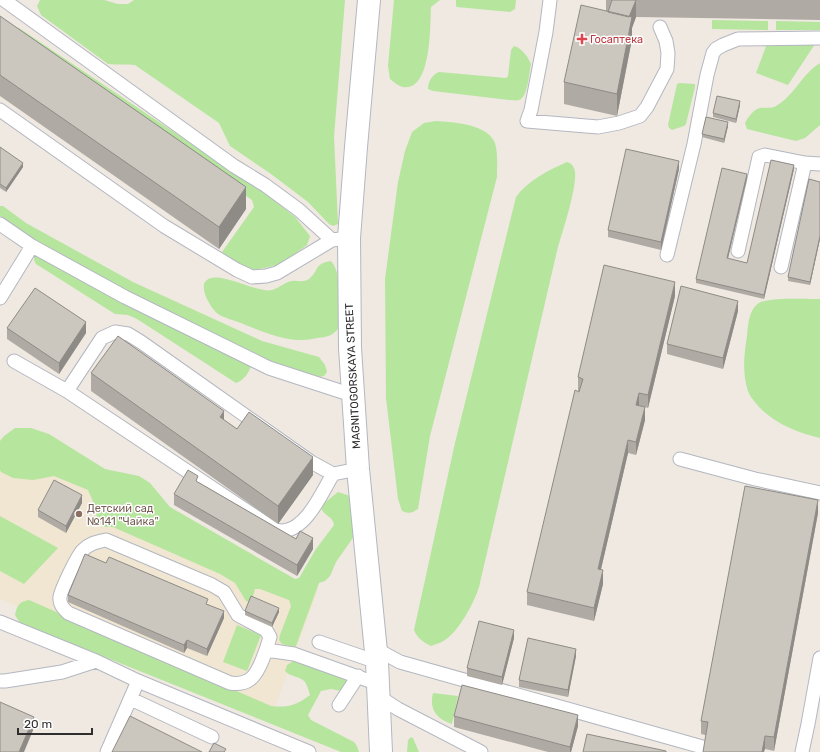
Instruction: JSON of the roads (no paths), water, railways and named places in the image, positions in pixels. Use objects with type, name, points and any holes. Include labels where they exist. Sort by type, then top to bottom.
[{"type":"main road","name":"MAGNITOGORSKAYA STREET","points":[[369,0],[341,239],[358,469],[376,655],[371,685],[381,752]]},
{"type":"lane","points":[[0,110],[164,226],[238,270],[252,276],[266,276],[277,273],[341,239],[265,185],[234,166],[4,0]]},
{"type":"lane","points":[[550,0],[546,32],[531,110],[527,121],[598,127],[619,123],[640,116],[647,107],[667,69],[668,53],[666,41],[660,27]]},
{"type":"lane","points":[[667,255],[691,158],[707,75],[713,53],[716,49],[723,45],[738,39],[820,38]]},
{"type":"lane","points":[[738,250],[760,157],[765,155],[805,163],[820,164]]},
{"type":"lane","points":[[781,267],[805,163]]},
{"type":"lane","points":[[0,224],[32,246],[125,297],[198,331],[269,368],[352,395]]},
{"type":"lane","points":[[0,298],[32,246]]},
{"type":"lane","points":[[67,391],[102,338],[115,332],[128,334],[311,462],[333,474],[358,469]]},
{"type":"lane","points":[[14,361],[67,391],[274,529],[283,531],[300,524],[310,513],[333,474]]},
{"type":"lane","points":[[680,459],[755,479],[820,493]]},
{"type":"lane","points":[[106,540],[212,585],[224,592],[238,615],[266,630],[270,637],[266,650],[255,674],[250,680],[237,684],[230,683],[68,613],[61,605],[60,597],[82,550],[92,543],[106,540]]},
{"type":"lane","points":[[0,622],[96,662],[138,682],[309,752]]},
{"type":"lane","points":[[319,642],[376,655],[706,748]]},
{"type":"lane","points":[[266,650],[294,654],[371,685],[398,709],[480,752]]},
{"type":"lane","points":[[802,752],[820,658]]},
{"type":"lane","points":[[0,681],[62,672],[96,662]]},
{"type":"lane","points":[[107,752],[138,682]]},
{"type":"lane","points":[[339,705],[371,685]]},
{"type":"lane","points":[[131,699],[212,737]]},
{"type":"place","name":"Госаптека","points":[[582,39]]},
{"type":"place","name":"Детский сад №141 \"Чайка\"","points":[[79,514]]}]
